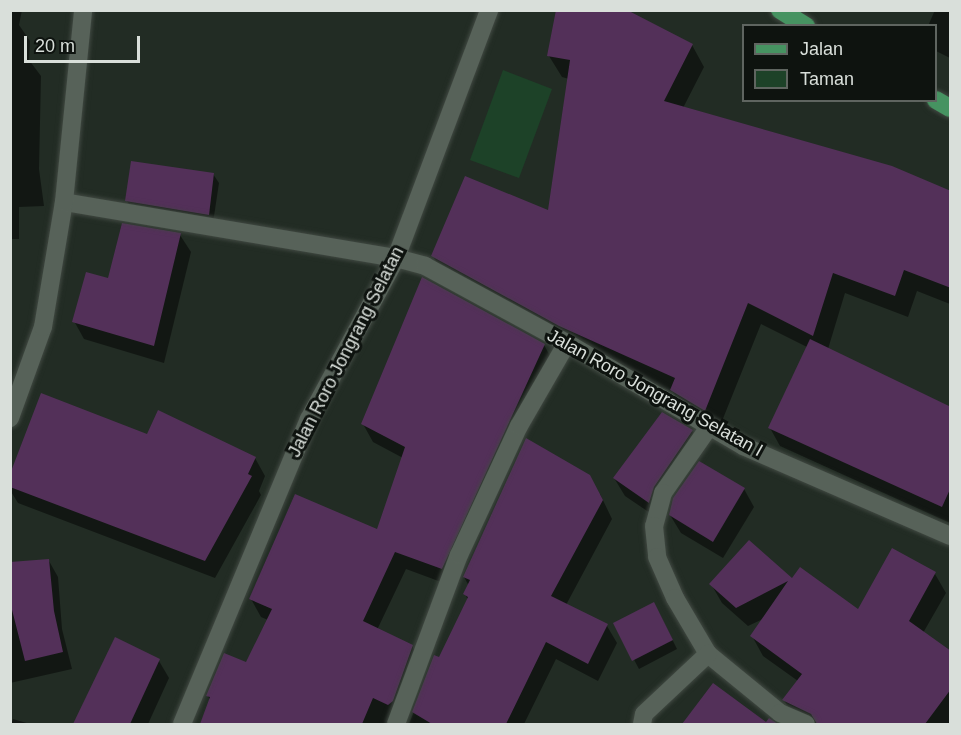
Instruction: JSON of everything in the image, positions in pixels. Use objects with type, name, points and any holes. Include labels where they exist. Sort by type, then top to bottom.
[{"type":"main road","points":[[780,10],[803,24]]},
{"type":"main road","points":[[937,101],[951,108]]},
{"type":"street","points":[[10,418],[43,327],[64,201],[83,10]]},
{"type":"street","name":"Jalan Roro Jongrang Selatan","points":[[182,724],[309,419],[396,258],[489,10]]},
{"type":"street","name":"Jalan Roro Jongrang Selatan I","points":[[64,201],[396,258],[434,271],[567,343],[743,446],[951,536]]},
{"type":"street","points":[[396,724],[459,555],[519,426],[567,343]]},
{"type":"street","points":[[709,427],[663,494],[654,526],[657,557],[675,598],[708,654],[780,713],[806,724]]},
{"type":"street","points":[[642,724],[644,714],[708,654]]},
{"type":"green space","points":[[503,70],[552,89],[519,178],[470,160]]},
{"type":"building","points":[[556,10],[627,10],[693,44],[664,101],[892,166],[951,191],[951,288],[904,270],[895,296],[833,273],[813,336],[748,303],[705,411],[670,390],[675,378],[559,326],[431,256],[465,176],[548,210],[570,60],[547,56]]},
{"type":"building","points":[[131,161],[214,173],[209,215],[125,201]]},
{"type":"building","points":[[122,223],[181,233],[154,346],[72,322],[86,272],[108,278]]},
{"type":"building","points":[[422,277],[545,344],[442,569],[395,552],[363,621],[413,645],[393,701],[388,705],[373,698],[362,724],[200,724],[210,697],[206,696],[224,653],[246,662],[272,609],[249,599],[295,494],[377,529],[405,447],[361,424]]},
{"type":"building","points":[[810,339],[951,407],[951,487],[942,507],[768,428]]},
{"type":"building","points":[[41,393],[147,434],[158,410],[256,457],[248,474],[252,476],[205,561],[10,487],[10,474]]},
{"type":"building","points":[[662,412],[693,430],[654,487],[649,503],[613,478]]},
{"type":"building","points":[[526,438],[590,475],[603,500],[551,596],[608,624],[588,664],[546,642],[506,724],[432,724],[412,712],[434,655],[439,657],[468,597],[463,594],[470,580],[463,577]]},
{"type":"building","points":[[699,461],[745,488],[713,542],[669,515],[673,498]]},
{"type":"building","points":[[749,540],[792,578],[800,567],[858,609],[892,548],[936,572],[909,621],[951,651],[951,689],[925,724],[817,724],[811,714],[782,700],[802,674],[750,636],[788,581],[736,608],[709,584]]},
{"type":"building","points":[[49,559],[54,611],[63,652],[25,661],[10,602],[10,562]]},
{"type":"building","points":[[654,602],[673,640],[632,661],[613,623]]},
{"type":"building","points":[[115,637],[160,659],[130,724],[73,724]]},
{"type":"building","points":[[713,683],[766,722],[769,718],[778,724],[682,724]]}]
